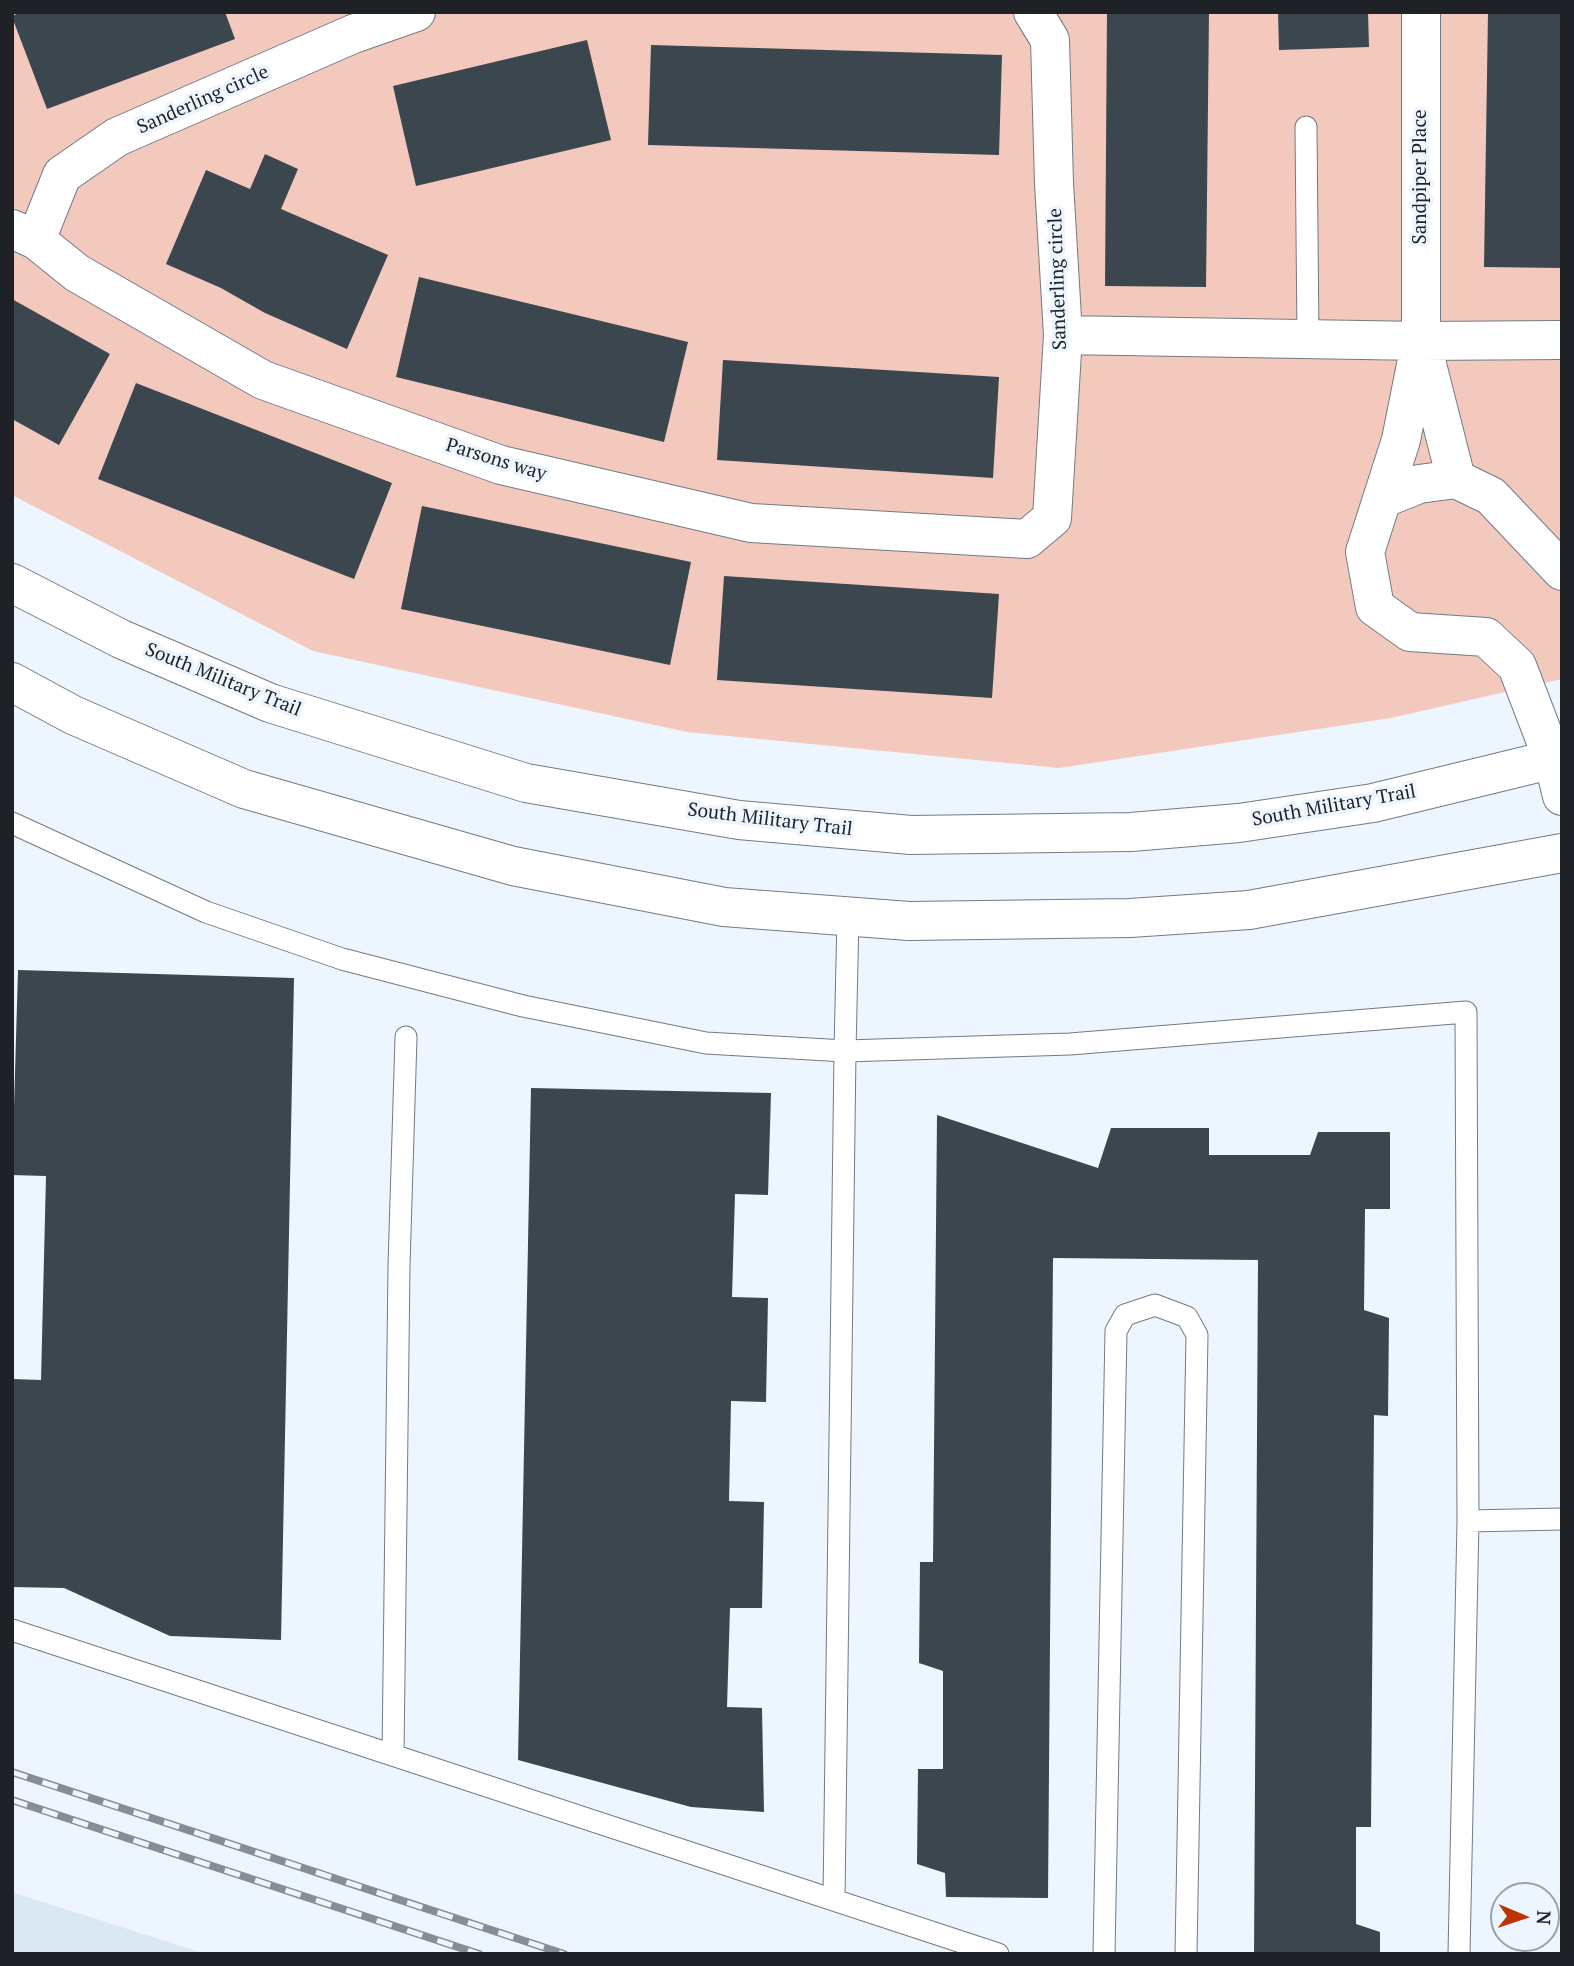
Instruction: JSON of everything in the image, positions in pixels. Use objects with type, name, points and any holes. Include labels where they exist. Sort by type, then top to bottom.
[{"type":"street","name":"Sanderling circle","points":[[24,235],[62,175],[117,137],[353,34],[416,12]]},
{"type":"street","name":"Sanderling circle","points":[[1027,539],[1052,518],[1063,335],[1054,183],[1050,40],[1033,12]]},
{"type":"street","name":"Sandpiper Place","points":[[1421,12],[1421,341],[1401,440],[1365,552],[1375,607],[1410,632],[1486,637],[1517,666],[1557,758],[1562,796]]},
{"type":"street","name":"Parsons way","points":[[24,235],[78,273],[263,380],[501,465],[751,523],[1027,539]]},
{"type":"street","points":[[1063,335],[1421,341],[1562,340]]},
{"type":"street","name":"Sandpiper Place","points":[[1421,341],[1455,479]]},
{"type":"street","points":[[1384,498],[1419,484],[1455,479],[1491,496],[1562,571]]},
{"type":"street","name":"South Military Trail","points":[[12,583],[121,639],[270,703],[526,783],[739,820],[911,835],[1130,832],[1240,823],[1373,803],[1557,758]]},
{"type":"street","points":[[12,682],[73,715],[244,789],[513,866],[724,907],[909,922],[1130,918],[1249,910],[1562,853]]},
{"type":"lane","points":[[1306,127],[1308,338]]},
{"type":"lane","points":[[12,823],[205,912],[355,962],[523,1006],[706,1043],[845,1051],[1069,1044],[1466,1012],[1468,1521],[1459,1954]]},
{"type":"lane","points":[[834,1900],[848,916]]},
{"type":"lane","points":[[393,1755],[399,1266],[406,1037]]},
{"type":"lane","points":[[1104,1954],[1116,1331],[1125,1315],[1155,1305],[1187,1317],[1197,1335],[1186,1954]]},
{"type":"lane","points":[[1468,1521],[1562,1519]]},
{"type":"lane","points":[[12,1630],[998,1954]]},
{"type":"shaded area","points":[[12,12],[1562,12],[1562,679],[1391,718],[1059,768],[687,732],[313,651],[12,495]]},
{"type":"shaded area","points":[[12,1892],[206,1954],[12,1954]]},
{"type":"building","points":[[19,12],[225,12],[235,39],[47,109],[12,17]]},
{"type":"building","points":[[1107,12],[1209,12],[1206,287],[1105,286]]},
{"type":"building","points":[[1278,12],[1368,12],[1369,47],[1279,50]]},
{"type":"building","points":[[1488,12],[1562,12],[1562,268],[1484,267]]},
{"type":"building","points":[[587,40],[611,140],[416,186],[393,86]]},
{"type":"building","points":[[651,45],[1002,55],[999,155],[648,145]]},
{"type":"building","points":[[265,154],[298,169],[281,209],[388,255],[347,349],[265,313],[221,288],[166,264],[206,170],[250,189]]},
{"type":"building","points":[[419,277],[688,342],[664,442],[396,377]]},
{"type":"building","points":[[12,299],[110,354],[59,445],[12,419]]},
{"type":"building","points":[[723,360],[999,377],[993,478],[717,460]]},
{"type":"building","points":[[136,383],[392,483],[354,579],[98,479]]},
{"type":"building","points":[[422,506],[691,562],[670,665],[401,609]]},
{"type":"building","points":[[724,576],[999,594],[992,698],[717,680]]},
{"type":"building","points":[[18,970],[294,978],[281,1640],[170,1636],[64,1588],[12,1587],[12,1379],[41,1380],[46,1176],[12,1175]]},
{"type":"building","points":[[531,1088],[771,1093],[768,1195],[735,1194],[732,1297],[768,1298],[766,1402],[731,1401],[729,1501],[764,1502],[762,1608],[730,1608],[727,1707],[762,1708],[764,1812],[691,1807],[518,1760]]},
{"type":"building","points":[[937,1115],[1098,1168],[1111,1128],[1209,1128],[1209,1155],[1310,1155],[1318,1132],[1390,1132],[1390,1209],[1365,1209],[1364,1310],[1389,1318],[1388,1416],[1374,1415],[1371,1827],[1356,1827],[1356,1924],[1380,1932],[1380,1954],[1254,1954],[1258,1260],[1053,1258],[1048,1898],[946,1897],[945,1873],[917,1864],[918,1769],[943,1769],[943,1671],[919,1663],[920,1562],[933,1562]]},
{"type":"railway","points":[[12,1772],[564,1954]]},
{"type":"railway","points":[[12,1800],[479,1954]]}]
